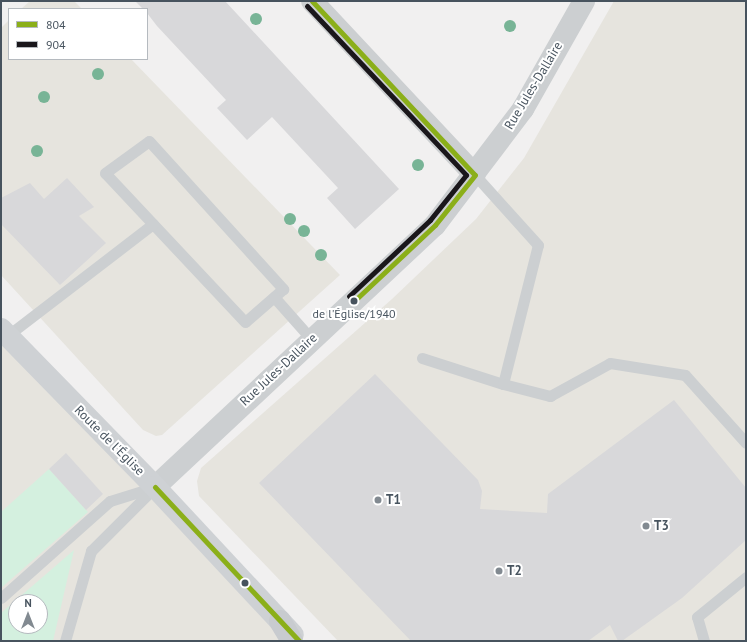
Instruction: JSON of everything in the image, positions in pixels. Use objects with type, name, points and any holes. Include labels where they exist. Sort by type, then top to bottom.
[{"type":"main road","name":"Route de l'Église","points":[[4,332],[155,487],[299,641]]},
{"type":"main road","points":[[280,621],[292,641]]},
{"type":"street","points":[[312,1],[475,175]]},
{"type":"street","name":"Rue Jules-Dallaire","points":[[155,487],[435,225],[475,175],[523,109],[584,1]]},
{"type":"lane","points":[[149,141],[283,289],[274,297],[245,322],[105,173],[149,141]]},
{"type":"lane","points":[[475,175],[538,245],[503,384]]},
{"type":"lane","points":[[4,332],[153,224]]},
{"type":"lane","points":[[274,297],[312,340]]},
{"type":"lane","points":[[422,358],[503,384],[550,396],[610,363],[685,375],[746,442]]},
{"type":"lane","points":[[1,598],[110,501],[155,487]]},
{"type":"lane","points":[[65,641],[91,551],[155,487]]},
{"type":"lane","points":[[704,641],[697,617],[746,577]]},
{"type":"shaded area","points":[[30,1],[74,1],[81,8],[22,8]]},
{"type":"shaded area","points":[[614,1],[746,1],[746,641],[338,641],[199,496],[197,481],[201,468],[392,299],[476,219],[524,158]]},
{"type":"shaded area","points":[[8,21],[8,60],[132,60],[340,275],[162,435],[156,436],[143,430],[1,275],[1,28]]},
{"type":"shaded area","points":[[1,329],[292,641],[1,641]]},
{"type":"green space","points":[[49,469],[88,512],[1,588],[1,512]]},
{"type":"green space","points":[[74,550],[53,641],[1,641],[1,613],[8,607],[8,634],[48,634],[48,594],[23,594]]},
{"type":"building","points":[[135,1],[225,1],[399,189],[355,229],[327,198],[338,188],[272,117],[247,140],[217,108],[226,100],[157,26],[148,14],[148,8],[142,8]]},
{"type":"building","points":[[67,178],[94,207],[79,216],[106,243],[60,285],[1,224],[1,198],[30,183],[44,199]]},
{"type":"building","points":[[375,374],[478,480],[482,491],[480,509],[547,513],[548,494],[674,400],[746,488],[746,540],[682,598],[622,641],[618,641],[610,625],[588,641],[411,641],[259,483]]},
{"type":"building","points":[[66,453],[103,494],[86,510],[49,469]]},
{"type":"transit line","name":"804","points":[[312,1],[475,175],[435,225],[354,301]]},
{"type":"transit line","name":"904","points":[[307,6],[466,175],[430,220],[349,296]]},
{"type":"transit line","name":"804","points":[[155,487],[299,641]]},
{"type":"place","name":"de l'Église/1940","points":[[354,301]]},
{"type":"place","name":"T1","points":[[378,500]]},
{"type":"place","name":"T3","points":[[646,526]]},
{"type":"place","name":"T2","points":[[499,571]]}]
